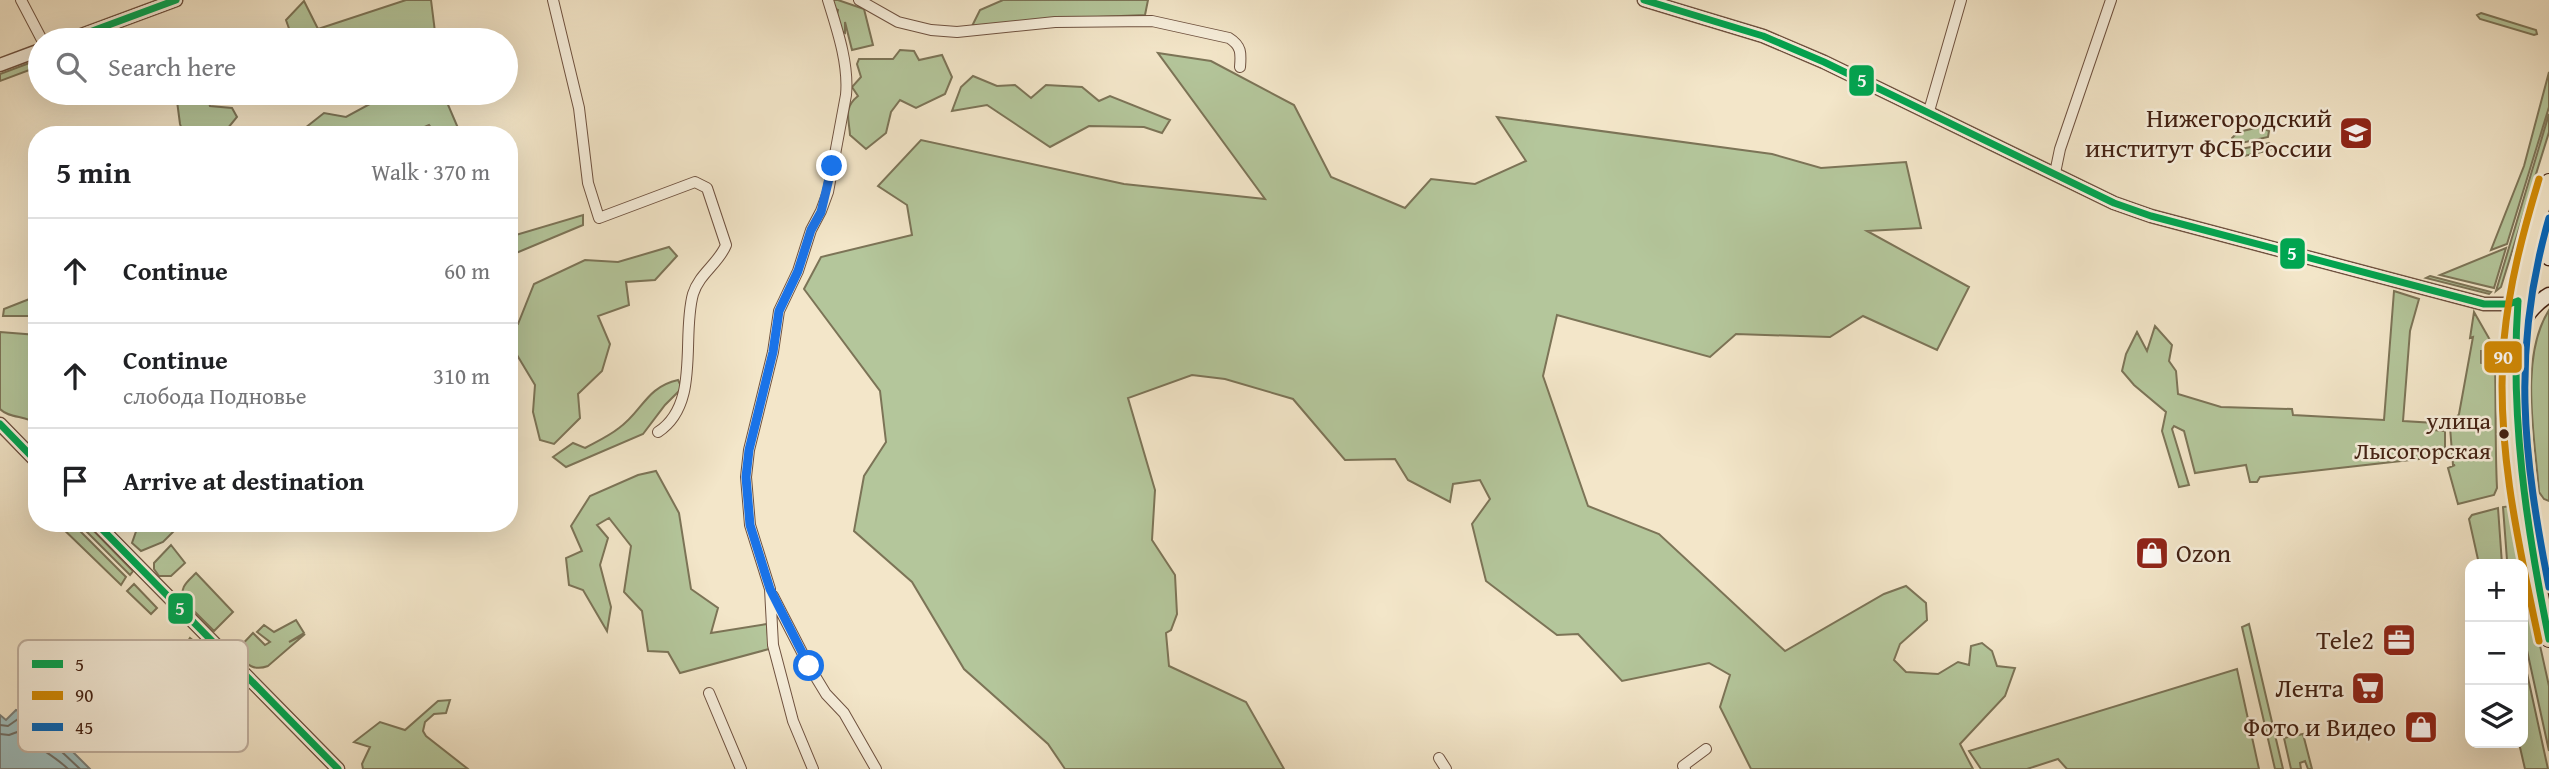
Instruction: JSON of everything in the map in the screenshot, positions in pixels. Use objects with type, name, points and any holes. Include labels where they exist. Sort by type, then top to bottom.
[{"type":"main road","points":[[2549,182],[2526,259],[2513,351],[2514,405],[2522,496],[2549,639]]},
{"type":"main road","points":[[2541,209],[2543,243],[2549,258]]},
{"type":"main road","points":[[2518,301],[2549,289]]},
{"type":"main road","points":[[2513,351],[2519,329],[2531,310],[2536,303],[2549,295]]},
{"type":"street","points":[[21,0],[36,28]]},
{"type":"street","points":[[100,28],[176,0]]},
{"type":"street","points":[[552,0],[579,108],[588,183],[599,218],[695,182],[707,188],[726,245],[724,251],[701,277],[694,292],[688,323],[685,392],[669,422],[658,432]]},
{"type":"street","points":[[828,0],[845,64],[846,95],[828,192],[811,230],[798,271],[779,311],[773,352],[749,450],[746,477],[750,525],[770,589],[809,666],[826,694],[844,713],[876,769]]},
{"type":"street","points":[[859,0],[898,22],[930,30],[957,32],[1055,22],[1152,21],[1229,38],[1237,43],[1241,52],[1240,68]]},
{"type":"street","points":[[1644,0],[1763,36],[1929,111],[2114,203],[2151,216],[2484,304],[2509,304],[2518,301]]},
{"type":"street","points":[[1929,111],[1961,0]]},
{"type":"street","points":[[2055,173],[2060,149],[2110,0]]},
{"type":"street","points":[[0,65],[28,54]]},
{"type":"street","points":[[0,425],[28,453]]},
{"type":"street","points":[[105,532],[211,640]]},
{"type":"street","points":[[770,589],[775,655],[793,721],[813,769]]},
{"type":"street","points":[[248,678],[338,769]]},
{"type":"street","points":[[709,693],[741,769]]},
{"type":"street","points":[[1685,769],[1683,766],[1706,749]]},
{"type":"street","points":[[1439,758],[1446,769]]},
{"type":"green space","points":[[406,0],[431,0],[434,28],[321,28]]},
{"type":"green space","points":[[830,0],[864,9],[873,45],[852,50],[845,22],[845,33],[841,31],[836,18],[838,10]]},
{"type":"green space","points":[[1003,0],[1148,0],[1145,15],[972,26],[980,10]]},
{"type":"green space","points":[[304,1],[318,28],[289,28],[286,20]]},
{"type":"green space","points":[[2481,13],[2536,30],[2537,34],[2480,19],[2477,15]]},
{"type":"green space","points":[[900,50],[914,51],[919,60],[942,55],[952,77],[945,94],[916,108],[900,100],[891,112],[886,133],[866,149],[850,135],[848,118],[850,105],[858,96],[852,87],[861,77],[857,64],[859,59],[893,59]]},
{"type":"green space","points":[[1158,53],[1211,61],[1294,105],[1331,177],[1405,208],[1431,179],[1475,184],[1526,161],[1497,117],[1772,154],[1821,168],[1906,162],[1921,228],[1867,231],[1969,287],[1937,350],[1863,316],[1830,337],[1736,334],[1710,357],[1557,315],[1543,376],[1588,506],[1659,534],[1785,651],[1884,594],[1906,586],[1926,603],[1927,620],[1900,644],[1894,660],[1906,672],[1938,674],[1958,662],[1969,665],[1971,646],[1982,643],[1992,651],[1997,666],[2015,668],[2005,696],[1960,744],[1973,769],[1751,769],[1720,707],[1730,675],[1709,663],[1622,681],[1578,634],[1557,635],[1486,581],[1472,524],[1490,499],[1480,480],[1453,484],[1450,502],[1408,480],[1395,459],[1345,460],[1293,399],[1225,379],[1192,375],[1128,398],[1155,490],[1152,540],[1175,575],[1177,614],[1171,630],[1166,633],[1169,666],[1246,702],[1284,769],[1065,769],[1048,744],[964,669],[912,582],[854,531],[864,476],[886,442],[880,391],[804,289],[821,257],[912,235],[907,205],[878,186],[921,140],[1124,184],[1265,199]]},
{"type":"green space","points":[[28,64],[28,70],[0,81],[0,74]]},
{"type":"green space","points":[[2549,72],[2549,107],[2507,244],[2491,250],[2524,166]]},
{"type":"green space","points":[[973,76],[997,86],[1015,85],[1031,98],[1046,85],[1082,87],[1099,101],[1110,96],[1170,120],[1162,133],[1144,127],[1089,126],[1050,147],[987,105],[952,111],[961,87]]},
{"type":"green space","points":[[178,105],[232,108],[237,117],[230,126],[180,124]]},
{"type":"green space","points":[[368,105],[448,105],[457,126],[308,126],[324,113],[346,117]]},
{"type":"green space","points":[[2549,114],[2549,132],[2501,287],[2496,291]]},
{"type":"green space","points":[[2260,127],[2269,131],[2268,137],[2237,144],[2233,142],[2232,138],[2238,132]]},
{"type":"green space","points":[[2269,143],[2273,146],[2270,150],[2240,157],[2235,153],[2237,150]]},
{"type":"green space","points":[[583,215],[583,225],[518,252],[518,234]]},
{"type":"green space","points":[[669,247],[677,256],[655,280],[626,282],[629,305],[598,316],[610,344],[602,371],[578,394],[580,418],[554,444],[540,440],[533,412],[535,385],[518,357],[518,324],[534,284],[585,260],[618,262]]},
{"type":"green space","points":[[2506,248],[2494,288],[2440,275]]},
{"type":"green space","points":[[2430,276],[2491,292],[2489,294],[2426,278]]},
{"type":"green space","points":[[2394,291],[2419,299],[2410,331],[2403,421],[2435,423],[2434,430],[2445,431],[2445,456],[2260,477],[2257,482],[2250,482],[2246,465],[2195,473],[2184,431],[2174,426],[2172,429],[2189,485],[2179,487],[2162,431],[2166,412],[2122,371],[2126,354],[2137,332],[2147,351],[2155,326],[2172,345],[2169,361],[2176,371],[2178,394],[2221,407],[2292,409],[2293,415],[2384,420]]},
{"type":"green space","points":[[28,300],[28,316],[3,316],[4,309]]},
{"type":"green space","points":[[2549,310],[2549,501],[2539,492],[2531,398],[2534,351]]},
{"type":"green space","points":[[2474,312],[2494,347],[2495,359],[2482,359],[2481,350],[2481,363],[2495,365],[2497,488],[2494,495],[2458,504],[2448,468],[2455,465],[2450,427],[2459,414],[2473,337],[2470,338]]},
{"type":"green space","points":[[0,332],[28,334],[28,419],[0,409]]},
{"type":"green space","points":[[678,380],[682,388],[643,434],[566,467],[553,457],[573,443],[585,448],[611,434],[627,422],[651,394],[667,383]]},
{"type":"green space","points":[[656,471],[679,513],[691,589],[718,608],[711,633],[767,624],[769,649],[680,673],[668,652],[648,651],[642,611],[624,592],[631,546],[609,518],[597,525],[608,538],[600,565],[611,607],[607,631],[583,590],[569,585],[566,558],[582,551],[571,526],[590,496],[638,475]]},
{"type":"green space","points":[[2511,506],[2514,514],[2521,559],[2507,559],[2503,507]]},
{"type":"green space","points":[[2498,508],[2502,559],[2478,559],[2469,519],[2472,515]]},
{"type":"green space","points":[[66,532],[81,532],[126,577],[121,585]]},
{"type":"green space","points":[[87,532],[95,532],[133,571],[130,575]]},
{"type":"green space","points":[[136,532],[173,532],[163,542],[141,551],[132,543]]},
{"type":"green space","points":[[171,545],[185,563],[171,576],[159,576],[154,569],[154,563]]},
{"type":"green space","points":[[196,573],[233,612],[214,631],[184,601],[183,588]]},
{"type":"green space","points":[[134,584],[157,608],[151,614],[127,591]]},
{"type":"green space","points":[[2528,592],[2549,686],[2549,751],[2528,655]]},
{"type":"green space","points":[[296,620],[304,633],[289,642],[305,634],[268,666],[258,668],[248,664],[246,640],[253,633],[265,645],[270,642],[257,632],[264,625],[274,632]]},
{"type":"green space","points":[[2249,624],[2283,769],[2275,769],[2242,627]]},
{"type":"green space","points":[[2237,669],[2259,769],[2067,769],[2058,759],[2027,769],[1981,769],[1969,751]]},
{"type":"green space","points":[[2528,678],[2548,769],[2525,769],[2520,748],[2528,748]]},
{"type":"green space","points":[[450,700],[446,713],[434,714],[425,722],[423,731],[468,769],[363,769],[362,764],[370,747],[354,742],[380,722],[405,730],[438,701]]},
{"type":"green space","points":[[2303,734],[2312,769],[2308,769],[2305,761],[2300,763],[2301,769],[2291,769],[2284,738]]},
{"type":"water","points":[[18,711],[18,752],[73,752],[90,769],[0,769],[0,715],[6,720]]},
{"type":"transit line","name":"5","points":[[100,28],[176,0]]},
{"type":"transit line","name":"5","points":[[1644,0],[1763,36],[1824,62],[2114,203],[2151,216],[2484,304],[2509,304],[2518,301]]},
{"type":"transit line","name":"90","points":[[2539,179],[2513,279],[2506,319],[2502,378],[2510,492],[2539,641]]},
{"type":"transit line","name":"45","points":[[2549,218],[2537,266],[2525,358],[2528,447],[2549,587]]},
{"type":"transit line","name":"5","points":[[2518,301],[2518,429],[2533,555],[2549,639]]},
{"type":"transit line","name":"5","points":[[0,424],[28,453]]},
{"type":"transit line","name":"5","points":[[105,532],[211,640]]},
{"type":"transit line","name":"5","points":[[248,678],[338,769]]},
{"type":"place","name":"Нижегородский институт ФСБ России","points":[[2356,133]]},
{"type":"place","name":"улица Лысогорская","points":[[2504,434]]},
{"type":"place","name":"Ozon","points":[[2152,553]]},
{"type":"place","name":"Tele2","points":[[2399,640]]},
{"type":"place","name":"Лента","points":[[2368,688]]},
{"type":"place","name":"Фото и Видео","points":[[2421,727]]},
{"type":"route","points":[[809,666],[770,589],[750,525],[746,477],[749,450],[773,352],[779,311],[798,271],[811,230],[821,212],[828,192],[832,166]]}]
